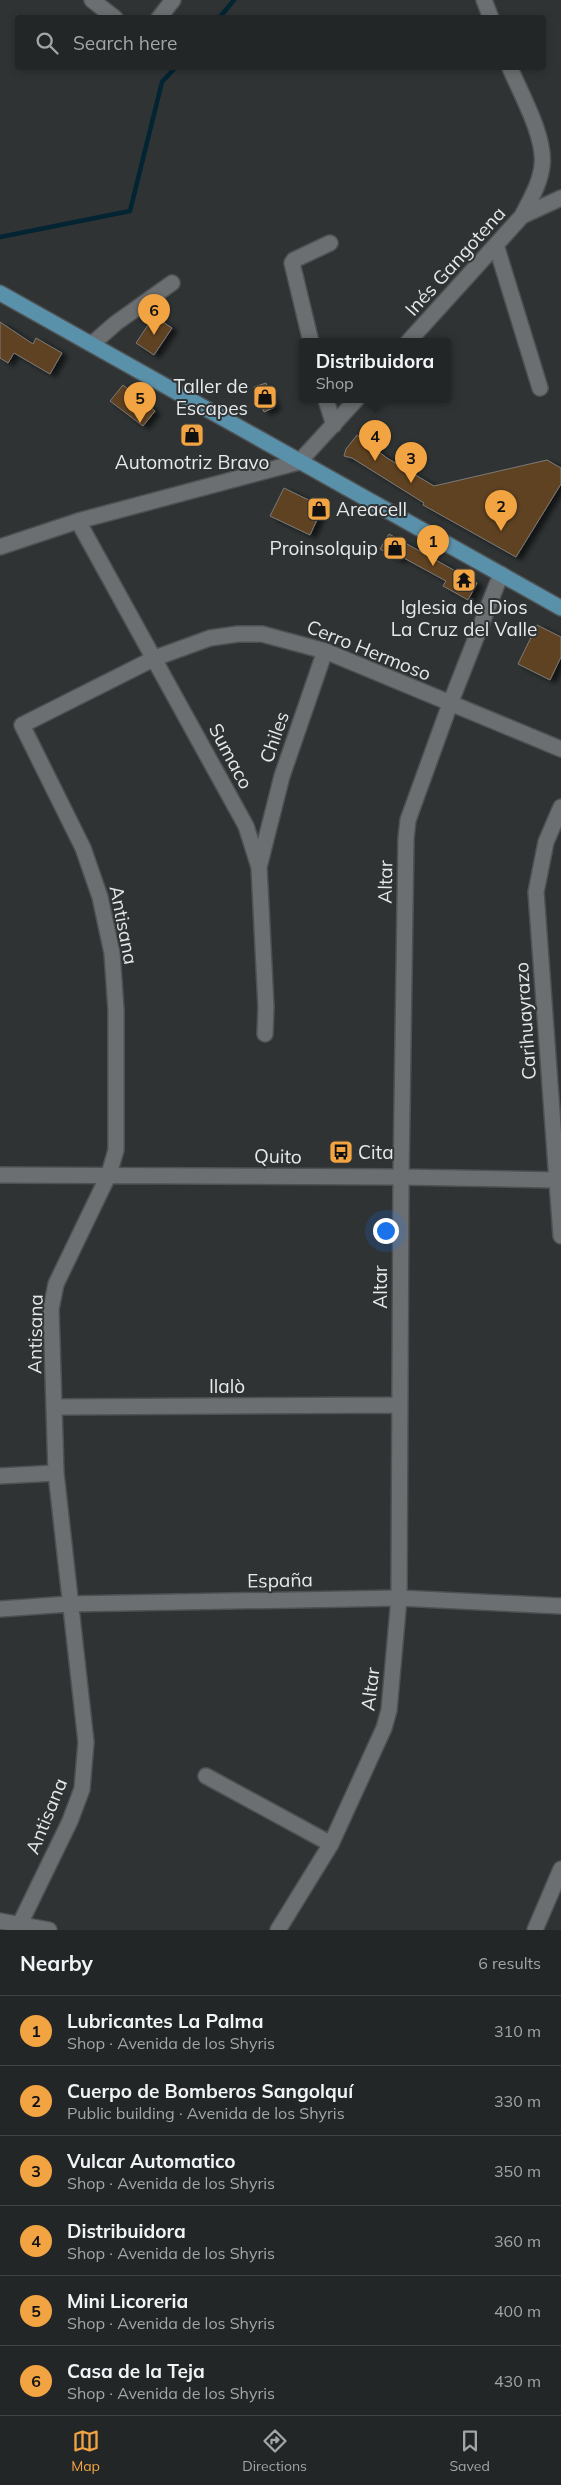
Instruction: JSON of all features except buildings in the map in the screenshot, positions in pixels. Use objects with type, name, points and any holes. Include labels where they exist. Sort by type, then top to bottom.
[{"type":"main road","points":[[0,293],[561,608]]},
{"type":"street","points":[[92,0],[111,15]]},
{"type":"street","points":[[161,15],[173,0]]},
{"type":"street","points":[[484,0],[489,15]]},
{"type":"street","points":[[511,70],[542,147],[542,166],[538,184],[522,216]]},
{"type":"street","name":"Inés Gangotena","points":[[412,338],[522,216],[561,198]]},
{"type":"street","points":[[310,338],[292,264],[294,260],[330,243]]},
{"type":"street","points":[[496,245],[540,388]]},
{"type":"street","points":[[92,344],[116,323],[172,283]]},
{"type":"street","points":[[327,403],[334,425]]},
{"type":"street","points":[[0,547],[78,521],[299,462],[353,403]]},
{"type":"street","name":"Sumaco","points":[[78,521],[246,826],[259,868],[266,1007],[265,1034]]},
{"type":"street","name":"Altar","points":[[278,1930],[331,1844],[384,1728],[389,1710],[399,1598],[401,1177],[406,838],[408,820],[500,574]]},
{"type":"street","name":"Cerro Hermoso","points":[[22,725],[155,658],[210,638],[238,634],[262,634],[325,651],[561,749]]},
{"type":"street","name":"Chiles","points":[[259,868],[282,776],[325,651]]},
{"type":"street","name":"Antisana","points":[[19,1927],[70,1821],[82,1789],[86,1742],[69,1604],[56,1473],[52,1296],[109,1174],[116,1150],[116,1010],[112,953],[100,896],[83,848],[22,725]]},
{"type":"street","name":"Carihuayrazo","points":[[561,806],[546,842],[536,892],[555,1180],[561,1236]]},
{"type":"street","name":"Quito","points":[[0,1175],[109,1174],[555,1180]]},
{"type":"street","name":"Ilalò","points":[[54,1406],[400,1405]]},
{"type":"street","points":[[0,1476],[56,1473]]},
{"type":"street","name":"España","points":[[0,1609],[69,1604],[399,1598],[561,1606]]},
{"type":"street","points":[[206,1776],[331,1844]]},
{"type":"street","points":[[535,1930],[561,1868]]},
{"type":"street","points":[[0,1921],[19,1927],[49,1930]]},
{"type":"waterway","points":[[222,15],[234,0]]},
{"type":"waterway","points":[[0,237],[130,211],[162,82],[173,70]]},
{"type":"place","name":"Casa de la Teja","points":[[154,335]]},
{"type":"place","name":"Taller de Escapes","points":[[265,397]]},
{"type":"place","name":"Mini Licoreria","points":[[140,423]]},
{"type":"place","name":"Automotriz Bravo","points":[[192,435]]},
{"type":"place","name":"Distribuidora","points":[[375,461]]},
{"type":"place","name":"Vulcar Automatico","points":[[411,483]]},
{"type":"place","name":"Areacell","points":[[319,509]]},
{"type":"place","name":"Cuerpo de Bomberos Sangolquí","points":[[501,531]]},
{"type":"place","name":"Proinsolquip","points":[[395,548]]},
{"type":"place","name":"Lubricantes La Palma","points":[[433,566]]},
{"type":"place","name":"Iglesia de Dios La Cruz del Valle","points":[[464,580]]},
{"type":"place","name":"Cita","points":[[341,1152]]}]
